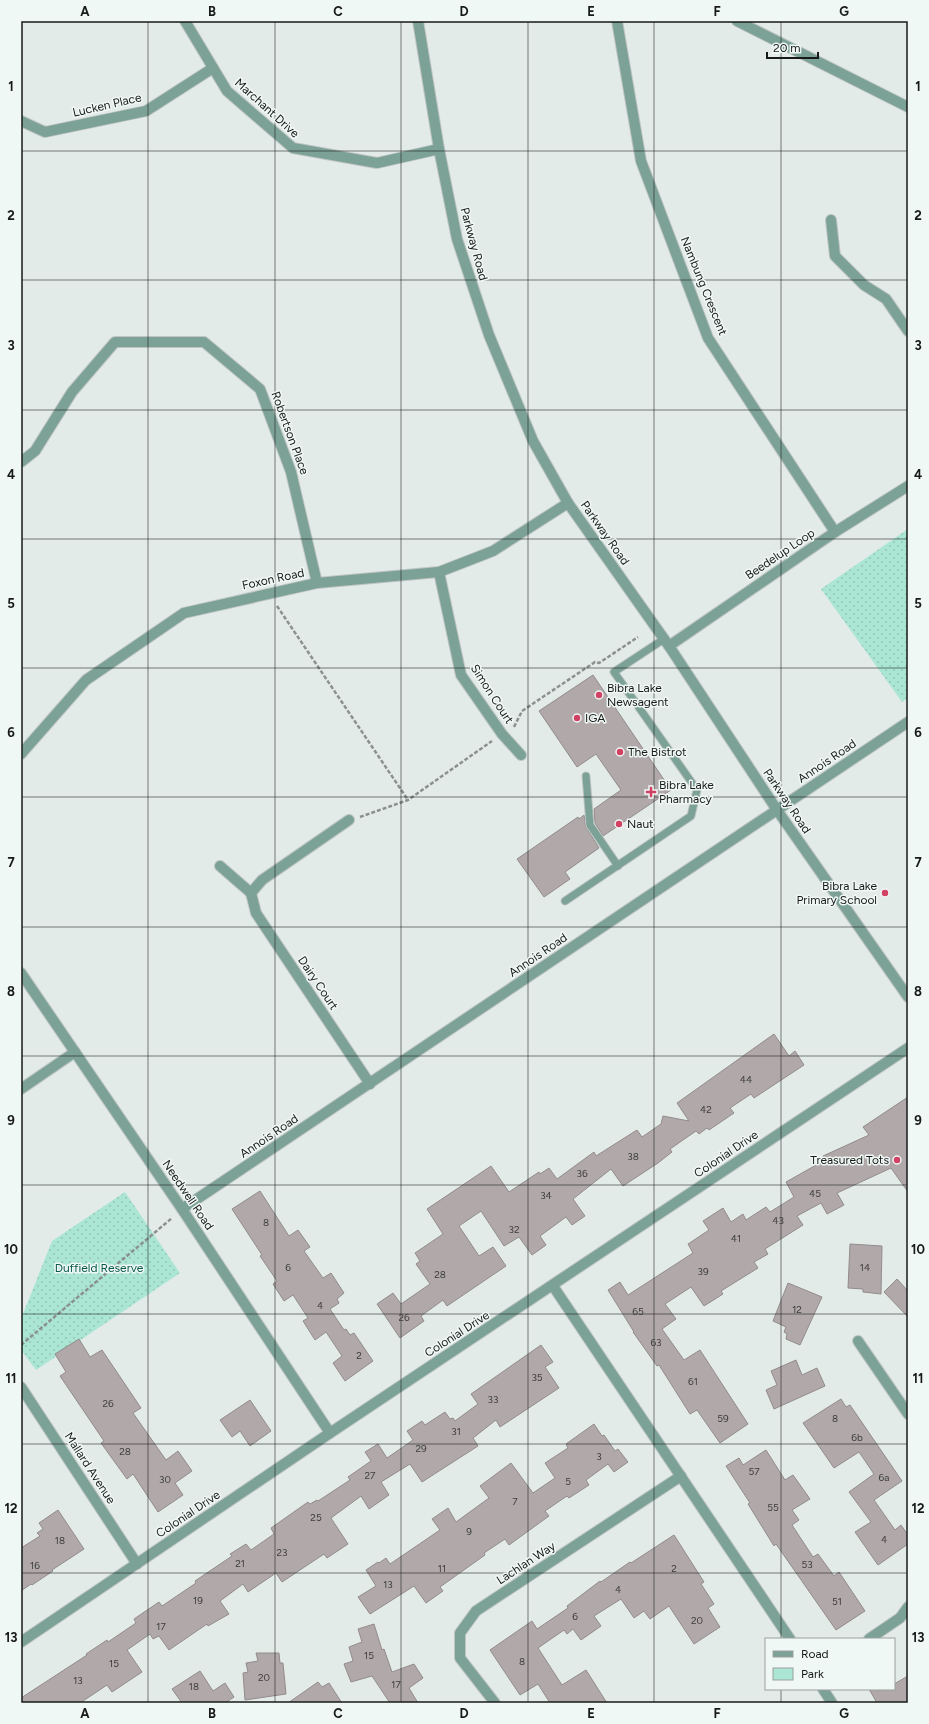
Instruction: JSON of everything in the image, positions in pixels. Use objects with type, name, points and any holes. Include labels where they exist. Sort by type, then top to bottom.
[{"type":"street","name":"Marchant Drive","points":[[185,21],[227,91],[293,148],[377,163],[439,149]]},
{"type":"street","name":"Parkway Road","points":[[418,21],[439,149],[457,238],[489,335],[533,442],[568,503],[666,643],[777,810],[908,997]]},
{"type":"street","name":"Nambung Crescent","points":[[617,21],[641,161],[708,338],[835,532]]},
{"type":"street","points":[[737,21],[908,107]]},
{"type":"street","name":"Lucken Place","points":[[21,121],[45,132],[146,111],[213,68]]},
{"type":"street","points":[[831,220],[835,256],[864,285],[886,299],[908,331]]},
{"type":"street","name":"Robertson Place","points":[[21,462],[35,451],[72,392],[115,342],[204,342],[260,389],[291,472],[317,583]]},
{"type":"street","name":"Beedelup Loop","points":[[666,643],[908,486]]},
{"type":"street","name":"Foxon Road","points":[[21,754],[86,680],[184,613],[317,583],[439,572],[493,551],[568,503]]},
{"type":"street","name":"Simon Court","points":[[439,572],[461,674],[505,737],[521,755]]},
{"type":"street","name":"Annois Road","points":[[182,1209],[908,722]]},
{"type":"street","points":[[220,866],[250,893],[262,880],[349,820]]},
{"type":"street","name":"Dairy Court","points":[[250,893],[256,913],[370,1084]]},
{"type":"street","name":"Needwell Road","points":[[21,973],[182,1209],[330,1434]]},
{"type":"street","name":"Colonial Drive","points":[[21,1642],[908,1048]]},
{"type":"street","points":[[21,1089],[75,1052]]},
{"type":"street","points":[[553,1286],[789,1638]]},
{"type":"street","points":[[858,1341],[908,1414]]},
{"type":"street","name":"Mallard Avenue","points":[[21,1387],[137,1564]]},
{"type":"street","name":"Lachlan Way","points":[[495,1703],[460,1658],[460,1632],[476,1611],[681,1476]]},
{"type":"street","points":[[870,1638],[900,1618],[908,1607]]},
{"type":"street","points":[[824,1690],[832,1703]]},
{"type":"lane","points":[[566,901],[691,816],[697,790],[614,672],[666,643]]},
{"type":"lane","points":[[586,776],[590,825],[618,866]]},
{"type":"path","points":[[272,592],[274,602],[408,800]]},
{"type":"path","points":[[349,820],[369,815],[408,800],[505,737],[522,711],[595,662],[599,663],[638,637]]},
{"type":"path","points":[[21,1345],[182,1209]]},
{"type":"green space","points":[[908,529],[908,698],[902,702],[821,589]]},
{"type":"green space","name":"Duffield Reserve","points":[[125,1192],[180,1273],[36,1370],[21,1350],[21,1319],[52,1241]]},
{"type":"building","points":[[593,675],[671,790],[603,836],[595,823],[594,809],[621,790],[596,754],[577,767],[539,711]]},
{"type":"building","points":[[584,815],[586,827],[599,848],[565,872],[570,879],[544,897],[517,859],[578,817],[579,819]]},
{"type":"building","points":[[774,1034],[789,1056],[795,1051],[804,1065],[754,1098],[751,1094],[730,1108],[734,1113],[709,1130],[707,1128],[699,1134],[696,1131],[670,1149],[672,1152],[658,1163],[623,1186],[611,1169],[573,1199],[585,1216],[572,1225],[566,1217],[540,1236],[546,1245],[532,1255],[519,1237],[504,1246],[481,1211],[459,1226],[479,1256],[493,1247],[506,1266],[447,1306],[443,1300],[421,1316],[424,1321],[400,1338],[377,1304],[393,1293],[401,1304],[430,1284],[416,1264],[420,1261],[415,1253],[443,1234],[427,1209],[491,1166],[509,1192],[539,1172],[540,1174],[549,1168],[557,1179],[594,1152],[596,1156],[637,1130],[642,1137],[661,1124],[663,1116],[689,1121],[677,1103]]},
{"type":"building","points":[[908,1097],[908,1192],[891,1168],[837,1193],[844,1205],[827,1214],[821,1203],[797,1216],[803,1225],[765,1249],[768,1254],[754,1262],[758,1268],[721,1291],[723,1294],[704,1306],[691,1287],[665,1304],[676,1319],[662,1329],[684,1360],[700,1350],[748,1424],[720,1443],[697,1410],[690,1414],[659,1365],[657,1366],[633,1332],[608,1290],[620,1282],[628,1295],[693,1253],[688,1244],[709,1230],[703,1221],[723,1208],[731,1222],[743,1214],[746,1220],[766,1207],[770,1212],[794,1197],[786,1182],[825,1160],[823,1156],[869,1135],[863,1127]]},
{"type":"building","points":[[260,1191],[289,1236],[298,1230],[310,1247],[304,1251],[323,1278],[331,1273],[344,1293],[337,1299],[339,1303],[330,1309],[344,1330],[346,1329],[350,1335],[354,1333],[373,1361],[345,1381],[333,1363],[342,1356],[326,1332],[315,1340],[303,1321],[308,1318],[293,1295],[284,1301],[273,1284],[277,1281],[232,1209]]},
{"type":"building","points":[[850,1244],[882,1246],[881,1294],[863,1292],[863,1289],[848,1288]]},
{"type":"building","points":[[897,1279],[908,1291],[908,1317],[884,1292]]},
{"type":"building","points":[[788,1283],[822,1297],[800,1345],[786,1339],[787,1334],[784,1332],[786,1327],[773,1321]]},
{"type":"building","points":[[79,1339],[90,1357],[102,1350],[141,1408],[133,1413],[166,1460],[178,1451],[192,1471],[175,1483],[183,1495],[158,1512],[133,1474],[127,1479],[101,1443],[104,1441],[60,1376],[66,1372],[55,1354]]},
{"type":"building","points":[[541,1345],[553,1362],[545,1367],[559,1388],[500,1427],[496,1420],[473,1438],[478,1446],[422,1482],[410,1464],[381,1482],[389,1495],[369,1509],[361,1496],[331,1518],[348,1544],[327,1558],[324,1554],[282,1582],[276,1573],[248,1592],[243,1584],[220,1601],[229,1614],[208,1626],[207,1624],[169,1650],[159,1636],[153,1639],[150,1634],[127,1650],[142,1672],[112,1692],[107,1685],[80,1703],[21,1703],[21,1698],[87,1655],[86,1654],[107,1640],[108,1642],[136,1623],[134,1619],[159,1602],[162,1606],[196,1583],[195,1581],[232,1556],[230,1554],[246,1544],[251,1550],[274,1534],[271,1528],[308,1502],[310,1504],[317,1500],[318,1501],[350,1480],[348,1477],[371,1461],[365,1452],[378,1444],[387,1458],[413,1440],[407,1431],[422,1421],[425,1425],[445,1412],[450,1419],[453,1418],[455,1421],[478,1404],[471,1394]]},
{"type":"building","points":[[796,1360],[802,1375],[817,1368],[825,1386],[774,1409],[766,1390],[777,1385],[771,1371]]},
{"type":"building","points":[[841,1399],[846,1407],[850,1405],[902,1481],[874,1500],[895,1530],[901,1525],[908,1535],[908,1544],[878,1565],[855,1532],[871,1522],[849,1492],[874,1474],[859,1452],[834,1468],[803,1423]]},
{"type":"building","points":[[250,1400],[271,1431],[250,1446],[240,1431],[232,1437],[220,1420]]},
{"type":"building","points":[[594,1424],[615,1451],[618,1449],[628,1462],[614,1472],[608,1464],[586,1480],[589,1485],[569,1498],[567,1496],[545,1511],[549,1516],[509,1545],[505,1539],[484,1553],[485,1555],[440,1587],[443,1591],[426,1603],[414,1586],[370,1614],[358,1597],[376,1586],[366,1570],[386,1558],[390,1564],[440,1530],[432,1519],[448,1508],[456,1522],[489,1498],[480,1486],[511,1463],[533,1493],[555,1478],[545,1463],[568,1448],[566,1444]]},
{"type":"building","points":[[766,1450],[785,1480],[793,1475],[810,1499],[792,1510],[799,1520],[792,1525],[813,1557],[818,1554],[834,1576],[839,1572],[865,1611],[836,1630],[776,1544],[774,1546],[748,1504],[750,1503],[726,1466],[739,1458],[743,1465]]},
{"type":"building","points":[[58,1510],[84,1549],[21,1591],[21,1548],[40,1536],[37,1533],[43,1529],[39,1523]]},
{"type":"building","points":[[674,1535],[704,1582],[701,1584],[714,1604],[708,1608],[720,1627],[694,1644],[669,1606],[650,1619],[644,1611],[634,1618],[621,1599],[594,1616],[601,1626],[581,1640],[573,1629],[567,1634],[564,1630],[538,1648],[562,1685],[586,1670],[607,1703],[550,1703],[538,1684],[520,1695],[490,1650],[532,1621],[537,1629],[568,1608],[567,1606],[600,1581],[601,1582]]},
{"type":"building","points":[[374,1624],[382,1650],[384,1649],[392,1672],[414,1664],[423,1678],[409,1688],[418,1703],[390,1703],[372,1676],[351,1682],[344,1664],[353,1661],[349,1647],[362,1642],[358,1629]]},
{"type":"building","points":[[256,1653],[279,1653],[280,1663],[283,1663],[286,1694],[245,1700],[243,1673],[248,1672],[246,1663],[258,1661]]},
{"type":"building","points":[[200,1671],[213,1691],[225,1683],[234,1697],[225,1703],[182,1703],[172,1689]]},
{"type":"building","points":[[908,1676],[908,1703],[877,1703],[870,1690],[895,1690],[895,1683]]},
{"type":"building","points":[[318,1682],[322,1687],[329,1683],[342,1703],[288,1703]]},
{"type":"place","name":"Bibra Lake Newsagent","points":[[599,695]]},
{"type":"place","name":"IGA","points":[[577,718]]},
{"type":"place","name":"The Bistrot","points":[[620,752]]},
{"type":"place","name":"Bibra Lake Pharmacy","points":[[651,792]]},
{"type":"place","name":"Naut","points":[[619,824]]},
{"type":"place","name":"Bibra Lake Primary School","points":[[885,893]]},
{"type":"place","name":"Treasured Tots","points":[[897,1160]]}]
